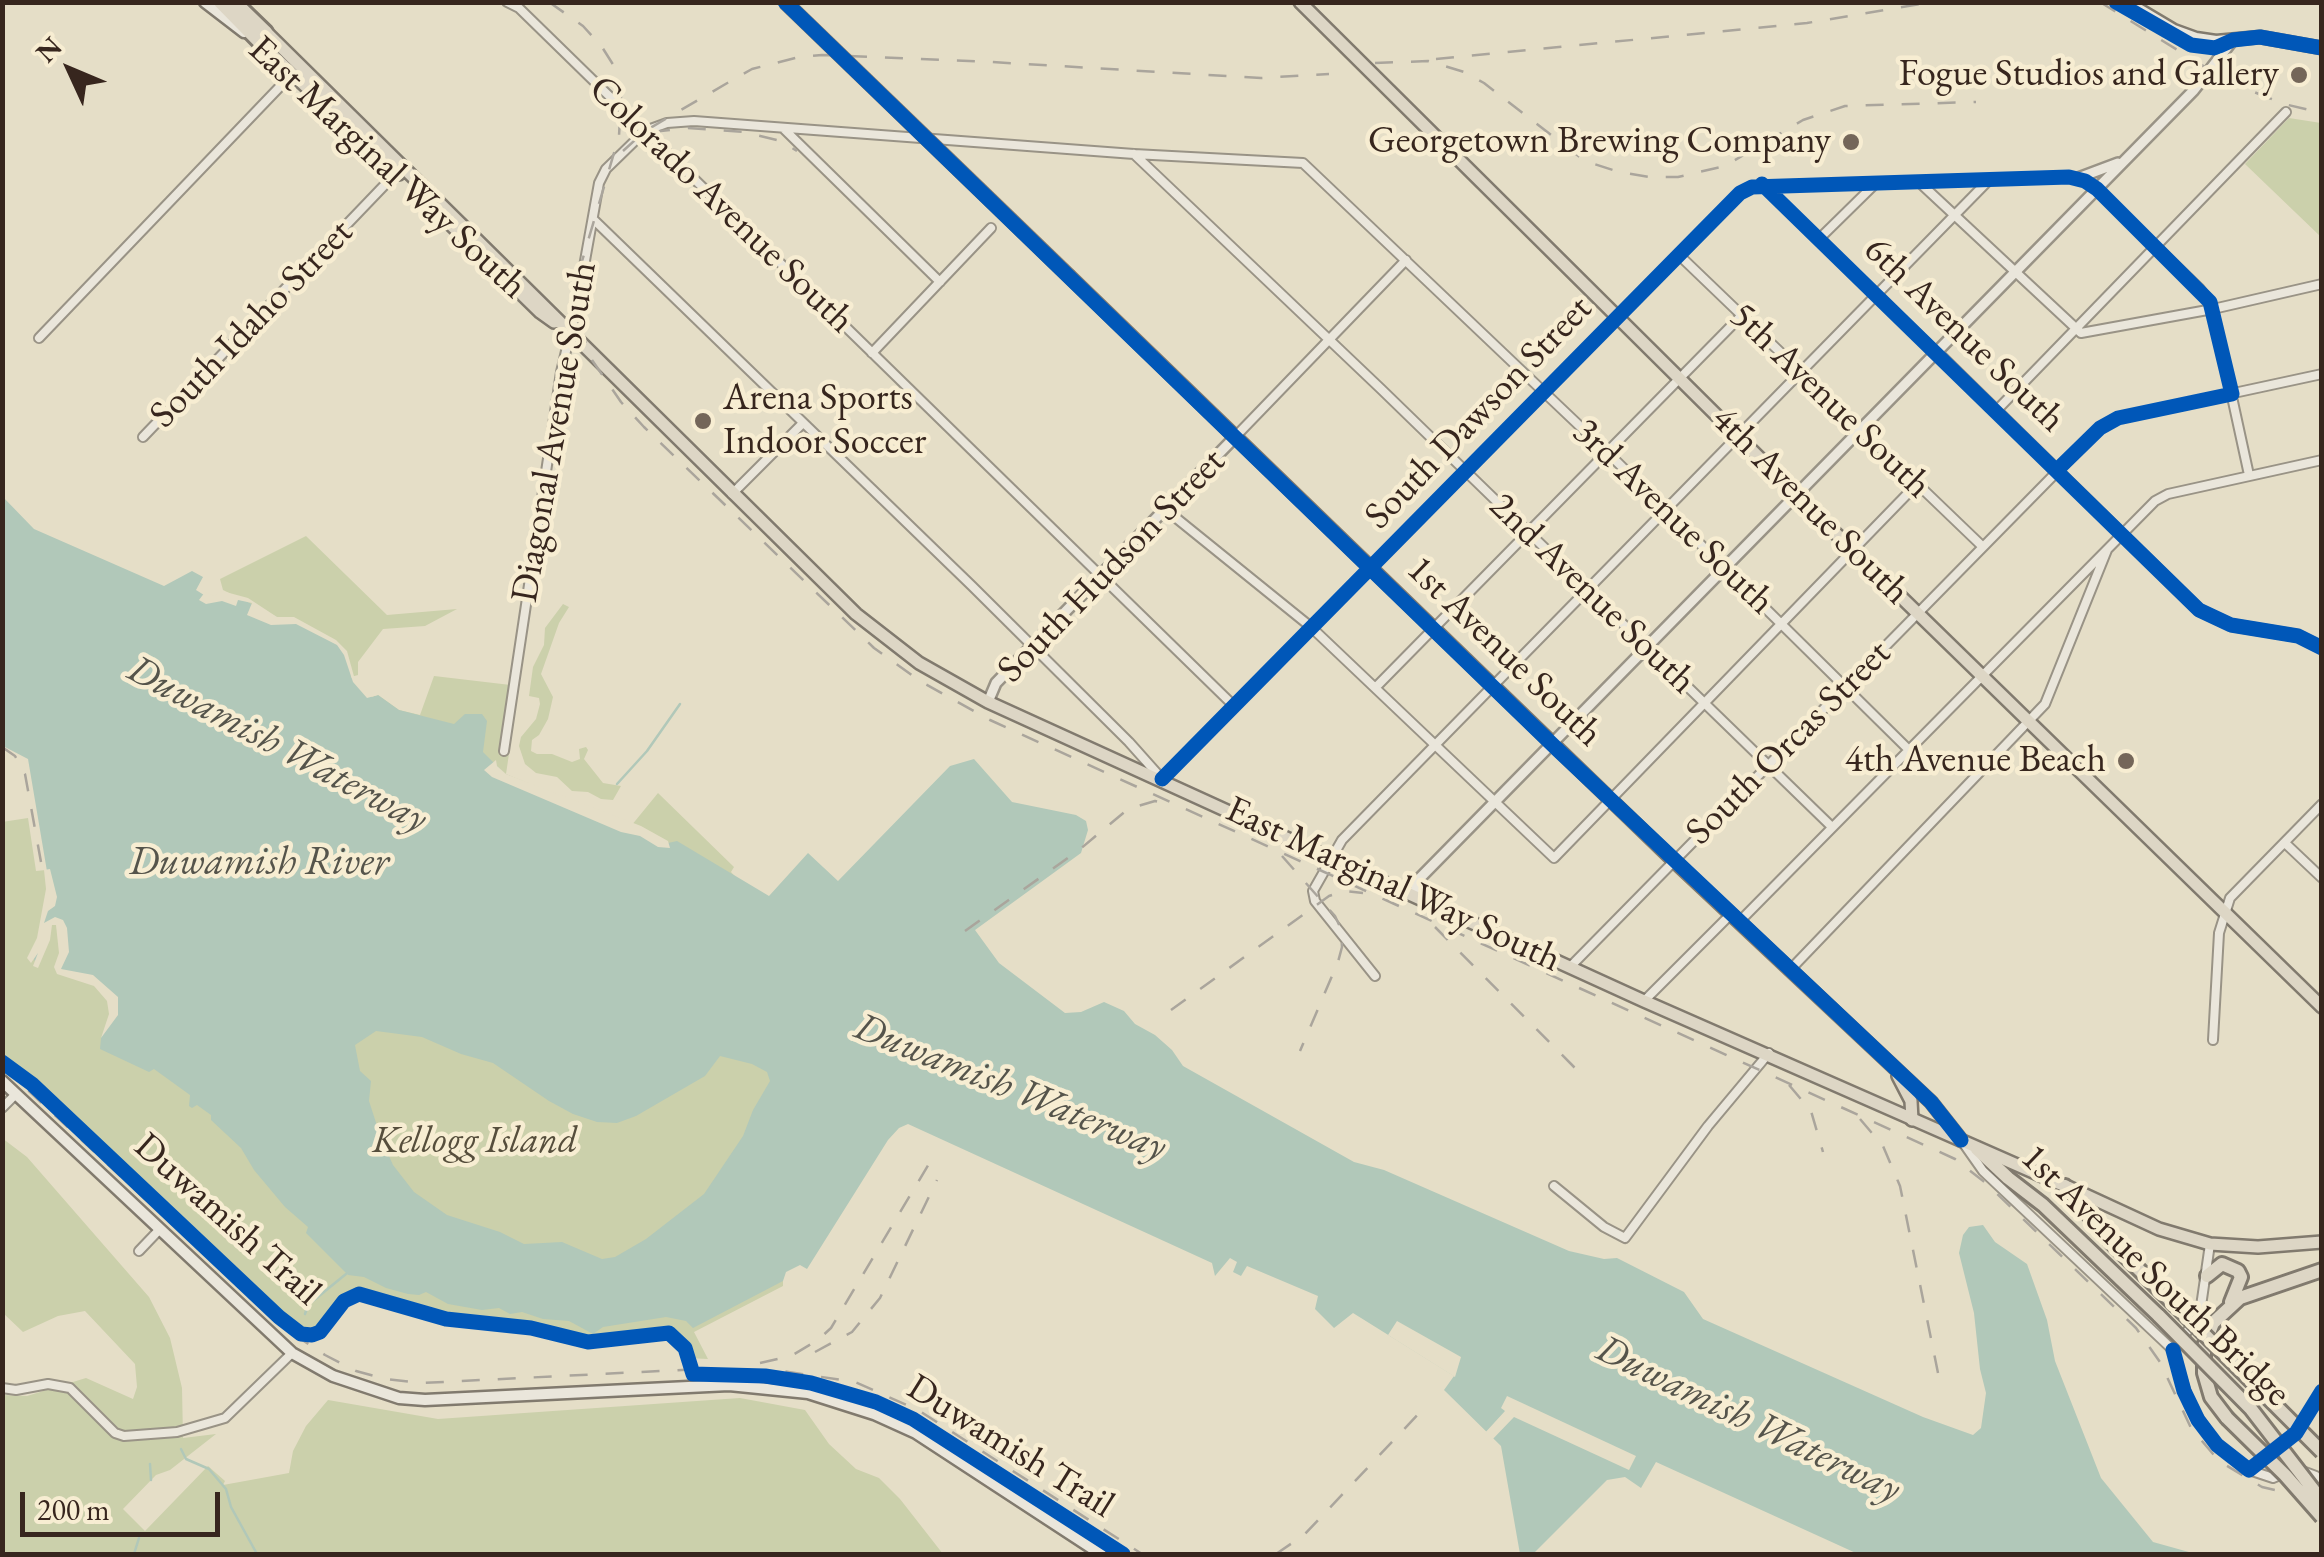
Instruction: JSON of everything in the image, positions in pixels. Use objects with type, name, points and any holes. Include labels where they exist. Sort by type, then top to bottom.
[{"type":"highway","points":[[220,2],[267,50]]},
{"type":"highway","points":[[238,2],[266,32]]},
{"type":"highway","name":"1st Avenue South Bridge","points":[[1977,1149],[2159,1316],[2251,1409],[2322,1502]]},
{"type":"highway","name":"1st Avenue South Bridge","points":[[2065,1186],[2112,1243],[2322,1452]]},
{"type":"highway","points":[[2207,1276],[2222,1264],[2238,1271],[2241,1277],[2230,1304],[2208,1334],[2203,1357],[2210,1396],[2322,1517]]},
{"type":"highway","points":[[2230,1304],[2252,1292],[2322,1270]]},
{"type":"main road","name":"East Marginal Way South","points":[[204,2],[267,50],[400,169],[547,306],[732,494],[874,630],[919,663],[988,702],[2159,1229],[2210,1244],[2258,1247],[2322,1242]]},
{"type":"main road","name":"1st Avenue South","points":[[785,2],[1492,687],[1931,1102],[1961,1140]]},
{"type":"main road","name":"4th Avenue South","points":[[1300,2],[2322,1007]]},
{"type":"main road","points":[[2127,2],[2185,34],[2206,40],[2260,36],[2322,48]]},
{"type":"main road","name":"East Marginal Way South","points":[[266,32],[400,169]]},
{"type":"main road","name":"1st Avenue South","points":[[1896,1072],[1912,1101],[1912,1120]]},
{"type":"main road","points":[[2,1081],[292,1353],[333,1376],[399,1398],[466,1400],[729,1385],[808,1392],[874,1414],[916,1434],[1101,1554]]},
{"type":"street","name":"Colorado Avenue South","points":[[507,2],[518,8],[1233,705]]},
{"type":"street","points":[[1413,894],[1420,878],[2202,81],[2232,40]]},
{"type":"street","points":[[39,338],[292,74]]},
{"type":"street","points":[[1996,412],[2286,112]]},
{"type":"street","points":[[645,131],[688,121],[1134,154]]},
{"type":"street","points":[[784,128],[940,282]]},
{"type":"street","name":"Diagonal Avenue South","points":[[504,751],[570,333],[602,175],[645,131]]},
{"type":"street","points":[[1762,184],[2078,178],[2104,171],[2133,152]]},
{"type":"street","name":"3rd Avenue South","points":[[1134,154],[1303,163],[1546,392],[1909,750]]},
{"type":"street","name":"2nd Avenue South","points":[[1134,154],[1832,827]]},
{"type":"street","name":"South Idaho Street","points":[[143,438],[400,169]]},
{"type":"street","points":[[2078,178],[2097,189],[2156,246],[2213,309],[2249,475]]},
{"type":"street","points":[[1375,976],[1315,902],[1314,891],[1342,840],[1989,180]]},
{"type":"street","points":[[1819,239],[1876,182]]},
{"type":"street","points":[[1919,182],[2076,330],[2089,333],[2322,284]]},
{"type":"street","name":"6th Avenue South","points":[[1762,184],[2207,615],[2231,624],[2299,636],[2322,648]]},
{"type":"street","name":"South Dawson Street","points":[[1162,779],[1740,193],[1762,184]]},
{"type":"street","points":[[593,220],[1032,646],[1162,779]]},
{"type":"street","points":[[872,353],[991,228]]},
{"type":"street","name":"5th Avenue South","points":[[1679,256],[1982,546]]},
{"type":"street","name":"South Hudson Street","points":[[988,702],[996,683],[1406,260]]},
{"type":"street","points":[[1377,686],[1742,316]]},
{"type":"street","name":"South Orcas Street","points":[[1571,966],[2100,428],[2118,418],[2322,374]]},
{"type":"street","points":[[732,494],[802,423]]},
{"type":"street","points":[[1644,1000],[1832,827],[2155,501],[2168,494],[2322,460]]},
{"type":"street","points":[[1165,509],[1377,686],[1554,858],[1917,484]]},
{"type":"street","points":[[1790,971],[2045,704],[2109,545]]},
{"type":"street","points":[[2213,1040],[2218,939],[2230,898],[2322,804]]},
{"type":"street","points":[[2285,842],[2322,878]]},
{"type":"street","points":[[1554,1186],[1604,1227],[1625,1238],[1768,1053]]},
{"type":"street","points":[[2,1108],[16,1094]]},
{"type":"street","name":"1st Avenue South","points":[[1961,1140],[1983,1171],[2173,1350]]},
{"type":"street","points":[[138,1251],[160,1229]]},
{"type":"street","points":[[2210,1244],[2200,1313],[2173,1350],[2184,1392],[2217,1445],[2249,1470],[2273,1478],[2297,1469],[2322,1482]]},
{"type":"street","points":[[2,1388],[16,1390],[48,1384],[70,1388],[116,1433],[124,1436],[177,1432],[225,1418],[292,1353]]},
{"type":"street","points":[[2249,1470],[2296,1433],[2322,1391]]},
{"type":"green space","points":[[2289,118],[2321,123],[2321,237],[2245,164]]},
{"type":"green space","points":[[306,536],[387,615],[457,609],[425,626],[383,629],[358,662],[358,675],[351,677],[367,698],[378,695],[399,710],[420,715],[434,676],[519,686],[506,774],[566,799],[430,762],[277,617],[223,590],[220,579]]},
{"type":"green space","points":[[563,604],[569,607],[559,623],[541,674],[553,697],[548,719],[532,740],[531,751],[572,762],[580,759],[579,749],[586,747],[584,759],[603,783],[621,786],[613,800],[572,791],[557,777],[536,773],[525,764],[519,746],[521,737],[536,719],[540,704],[539,698],[529,696],[545,628]]},
{"type":"green space","points":[[658,793],[734,867],[731,872],[740,882],[631,826]]},
{"type":"green space","points":[[28,818],[36,871],[46,870],[49,924],[55,921],[85,979],[107,994],[113,1023],[364,1234],[770,1279],[783,1281],[783,1286],[694,1332],[708,1359],[688,1358],[682,1344],[665,1332],[588,1342],[531,1328],[446,1319],[360,1294],[344,1301],[317,1334],[305,1336],[297,1332],[32,1084],[3,1062],[2,822]]},
{"type":"green space","name":"Kellogg Island","points":[[219,892],[787,1072],[713,1206],[632,1270],[436,1236]]},
{"type":"green space","points":[[2,1138],[27,1157],[149,1297],[170,1338],[182,1388],[183,1438],[216,1434],[170,1470],[156,1475],[123,1509],[145,1531],[208,1466],[225,1481],[223,1485],[289,1473],[293,1451],[306,1426],[328,1400],[438,1419],[740,1398],[805,1410],[829,1444],[856,1469],[879,1478],[900,1499],[943,1554],[3,1554],[3,1395],[27,1396],[86,1378],[133,1399],[137,1387],[135,1364],[85,1311],[58,1316],[23,1332],[3,1313]]},
{"type":"water","name":"Duwamish River","points":[[2,496],[34,529],[164,586],[192,571],[203,577],[196,590],[212,600],[223,595],[244,600],[277,617],[292,617],[340,646],[350,662],[351,677],[372,697],[378,695],[399,710],[454,724],[465,714],[482,714],[487,721],[483,752],[505,774],[668,843],[677,841],[769,896],[808,853],[838,881],[950,766],[974,759],[1012,802],[1076,815],[1086,821],[1088,830],[1081,853],[975,930],[999,963],[1065,1013],[1081,1012],[1104,1002],[1124,1011],[1135,1024],[1172,1050],[1183,1066],[1354,1162],[1384,1170],[1569,1251],[1617,1258],[1684,1292],[1703,1319],[1923,1417],[1973,1435],[1981,1428],[1986,1393],[1974,1313],[1959,1253],[1969,1227],[1983,1225],[1995,1242],[2027,1264],[2047,1320],[2055,1361],[2101,1478],[2153,1542],[2196,1554],[1858,1554],[1656,1462],[1641,1488],[1625,1477],[1607,1480],[1533,1554],[1520,1554],[1501,1446],[1444,1390],[1454,1376],[1353,1313],[1334,1328],[1315,1309],[1318,1296],[1247,1266],[1241,1276],[1233,1272],[1237,1262],[1230,1258],[1215,1276],[1212,1263],[908,1124],[888,1140],[807,1269],[800,1265],[786,1272],[783,1281],[693,1328],[686,1321],[666,1317],[603,1327],[593,1334],[569,1321],[522,1312],[510,1314],[499,1308],[482,1310],[448,1304],[426,1292],[408,1294],[348,1275],[306,1233],[308,1227],[285,1207],[241,1148],[211,1120],[211,1115],[197,1105],[189,1106],[190,1095],[154,1069],[149,1072],[100,1049],[113,1013],[112,1003],[96,984],[57,971],[62,954],[59,926],[52,922],[36,963],[32,956],[51,895],[28,759],[3,746]],"holes":[[[376,1031],[422,1037],[493,1063],[549,1101],[597,1122],[617,1123],[636,1116],[705,1076],[720,1056],[752,1064],[767,1072],[770,1081],[743,1136],[704,1194],[646,1239],[615,1257],[602,1259],[562,1242],[524,1244],[447,1215],[414,1192],[393,1165],[381,1138],[369,1101],[371,1081],[360,1071],[355,1045]]]},
{"type":"pier","points":[[222,591],[248,598],[277,617],[294,617],[336,640],[347,651],[355,680],[358,678],[367,691],[380,691],[378,695],[367,698],[353,682],[337,645],[296,624],[271,625],[247,615],[252,603],[238,600],[236,606],[199,600],[205,592],[214,596]]},
{"type":"pier","points":[[496,760],[506,774],[641,826],[668,841],[670,848],[658,847],[640,836],[621,832],[492,777],[484,770]]},
{"type":"pier","points":[[50,869],[57,897],[44,923],[55,917],[63,920],[67,928],[69,952],[61,969],[93,975],[118,997],[118,1015],[101,1038],[109,1014],[107,1001],[94,986],[57,974],[56,925],[52,925],[38,968],[33,966],[38,953],[31,963],[27,958],[37,938],[46,889],[44,870]]},
{"type":"pier","points":[[1397,1321],[1461,1357],[1455,1377],[1388,1335]]},
{"type":"pier","points":[[1507,1396],[1636,1456],[1629,1470],[1514,1417],[1490,1442],[1483,1435],[1505,1411],[1501,1408]]},
{"type":"waterway","points":[[617,784],[647,751],[680,704]]},
{"type":"waterway","points":[[305,1314],[308,1305],[346,1274]]},
{"type":"waterway","points":[[181,1449],[186,1459],[209,1469],[226,1489],[231,1507],[257,1554]]},
{"type":"waterway","points":[[150,1464],[151,1480]]},
{"type":"waterway","points":[[134,1554],[139,1538]]},
{"type":"railway","points":[[549,2],[583,26],[602,47],[614,66],[621,97],[619,136],[575,285],[579,324],[592,360],[644,427],[874,648],[920,681],[990,720],[1955,1159],[1987,1184],[2136,1328],[2160,1362],[2191,1428],[2219,1461],[2262,1487],[2300,1496],[2322,1495]]},
{"type":"railway","points":[[1436,59],[1807,23],[1932,2]]},
{"type":"railway","points":[[2100,2],[2229,82],[2284,104],[2322,113]]},
{"type":"railway","points":[[623,151],[645,131],[752,69],[799,57],[991,62],[1261,78],[1329,74]]},
{"type":"railway","points":[[1375,63],[1428,61],[1464,72],[1585,161],[1650,177],[1678,177],[1725,166],[1803,120],[1845,106],[1976,102]]},
{"type":"railway","points":[[652,132],[688,128],[744,132],[781,141],[797,151]]},
{"type":"railway","points":[[2,747],[15,756],[25,774],[41,862]]},
{"type":"railway","points":[[965,931],[1079,850],[1128,809],[1155,801],[1167,804]]},
{"type":"railway","points":[[1282,856],[1335,916],[1341,929],[1338,962],[1300,1051]]},
{"type":"railway","points":[[1171,1010],[1329,896],[1344,891],[1363,893]]},
{"type":"railway","points":[[1435,927],[1577,1070]]},
{"type":"railway","points":[[2,1066],[283,1327],[356,1371],[422,1383],[700,1369],[782,1371],[855,1382],[918,1410],[1142,1554]]},
{"type":"railway","points":[[1789,1085],[1811,1111],[1823,1152]]},
{"type":"railway","points":[[1860,1119],[1883,1146],[1900,1186],[1938,1373]]},
{"type":"railway","points":[[760,1363],[791,1356],[831,1328],[933,1157]]},
{"type":"railway","points":[[815,1352],[852,1332],[880,1298],[937,1180]]},
{"type":"railway","points":[[1276,1554],[1304,1535],[1425,1407]]},
{"type":"cycle path","points":[[785,2],[1558,750],[1931,1102],[1961,1140]]},
{"type":"cycle path","points":[[2116,2],[2191,45],[2215,48],[2233,40],[2260,37],[2322,48]]},
{"type":"cycle path","points":[[1162,779],[1740,193],[1752,187],[2069,177],[2097,189],[2210,302],[2232,394],[2118,418],[2100,428],[2057,470]]},
{"type":"cycle path","points":[[1762,184],[2199,610],[2231,625],[2298,636],[2322,648]]},
{"type":"cycle path","name":"Duwamish Trail","points":[[2,1062],[32,1084],[301,1334],[320,1332],[344,1301],[359,1294],[446,1319],[531,1328],[588,1342],[669,1333],[685,1348],[693,1374],[765,1376],[811,1383],[876,1402],[913,1419],[1123,1554]]},
{"type":"cycle path","points":[[2173,1350],[2184,1391],[2198,1420],[2217,1445],[2249,1470],[2296,1433],[2322,1391]]},
{"type":"place","name":"Fogue Studios and Gallery","points":[[2299,75]]},
{"type":"place","name":"Georgetown Brewing Company","points":[[1851,142]]},
{"type":"place","name":"Arena Sports Indoor Soccer","points":[[703,421]]},
{"type":"place","name":"4th Avenue Beach","points":[[2126,761]]},
{"type":"water label","name":"Duwamish Waterway","points":[[277,745]]},
{"type":"water label","name":"Duwamish Waterway","points":[[1010,1088]]},
{"type":"water label","name":"Duwamish Waterway","points":[[1748,1420]]}]
